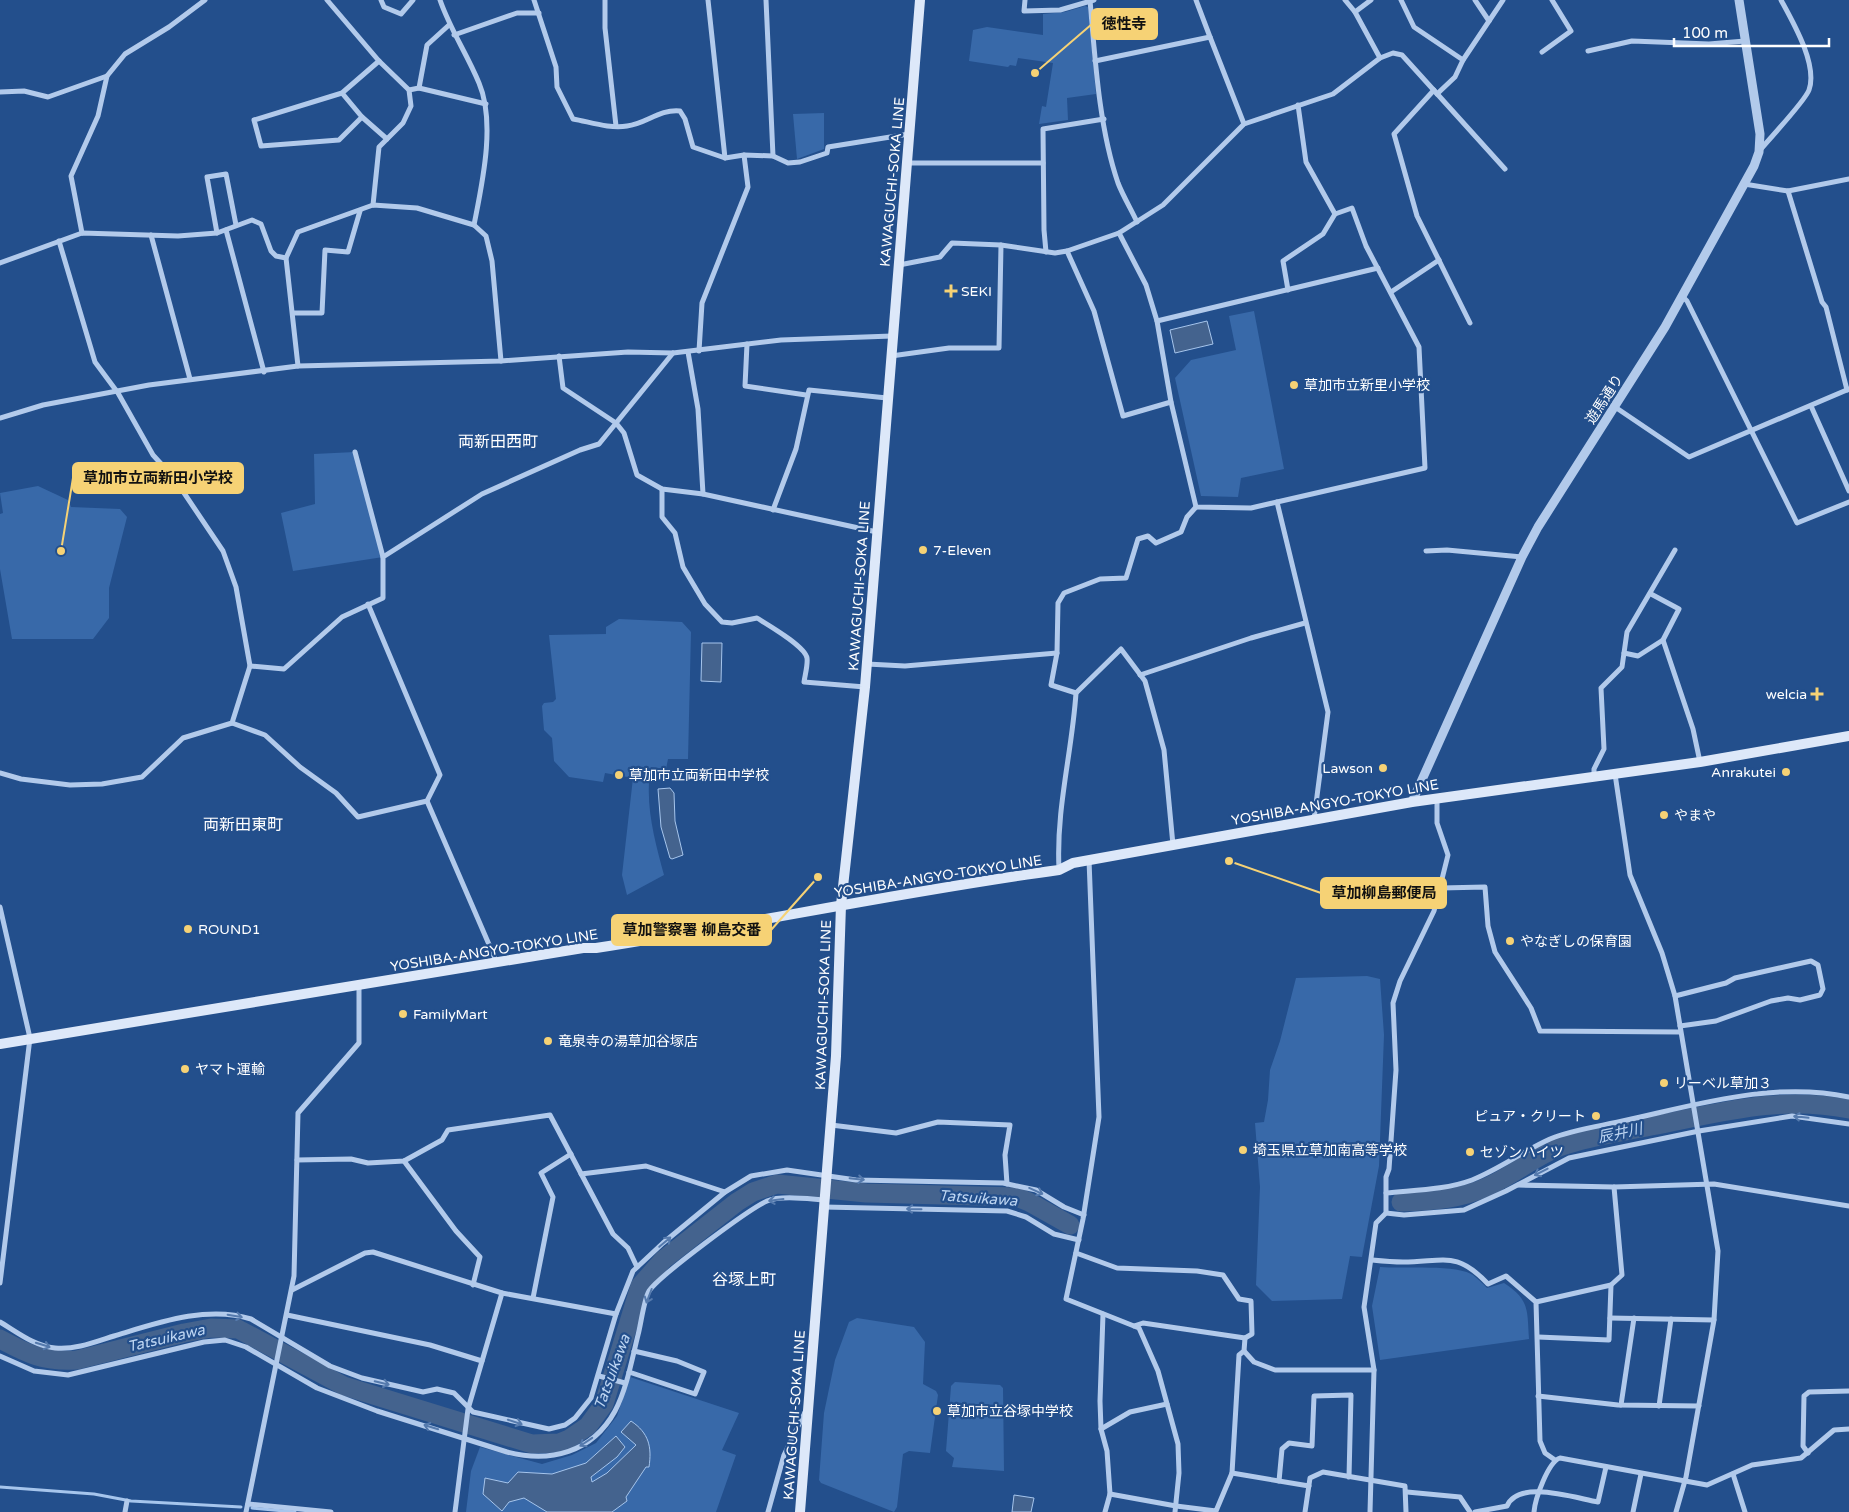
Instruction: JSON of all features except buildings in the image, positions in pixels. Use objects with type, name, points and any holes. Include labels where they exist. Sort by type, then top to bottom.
[{"type":"main road","name":"KAWAGUCHI-SOKA LINE","points":[[800,1512],[838,1035],[841,905],[865,688],[890,356],[920,0]]},
{"type":"main road","name":"YOSHIBA-ANGYO-TOKYO LINE","points":[[0,1044],[583,948],[596,948],[711,930],[954,884],[1059,870],[1072,863],[1412,802],[1700,762],[1849,736]]},
{"type":"street","points":[[82,233],[71,176],[98,116],[107,76],[125,54],[169,27],[205,0]]},
{"type":"street","points":[[327,0],[379,61],[409,90],[411,106],[403,123],[379,148],[373,205]]},
{"type":"street","points":[[381,0],[384,7],[401,14],[413,0]]},
{"type":"street","points":[[440,0],[449,25],[479,84],[486,104],[486,166],[474,225]]},
{"type":"street","points":[[534,0],[540,12],[556,67],[557,87],[573,119],[616,126],[628,126],[669,110],[680,111],[685,119],[693,147],[724,158],[773,156],[788,163],[800,162],[827,153],[828,147],[910,134]]},
{"type":"street","points":[[605,0],[616,126]]},
{"type":"street","points":[[708,0],[724,158]]},
{"type":"street","points":[[766,0],[773,156]]},
{"type":"street","points":[[1025,0],[1024,11],[1060,10],[1091,0],[1094,61],[1104,119],[1118,184],[1137,222]]},
{"type":"street","points":[[1196,0],[1244,124]]},
{"type":"street","points":[[1345,0],[1355,12],[1380,58]]},
{"type":"street","points":[[1355,12],[1371,0]]},
{"type":"street","points":[[1401,0],[1414,27],[1463,60]]},
{"type":"street","points":[[1475,0],[1488,21]]},
{"type":"street","points":[[1470,323],[1417,216],[1394,134],[1436,92],[1455,77],[1463,60],[1503,0]]},
{"type":"street","points":[[1542,52],[1571,31],[1552,0]]},
{"type":"street","name":"遊馬通り","points":[[1412,802],[1522,557],[1682,295],[1744,184],[1759,152],[1760,134],[1739,0]]},
{"type":"street","points":[[1759,152],[1809,91],[1812,76],[1809,60],[1781,0]]},
{"type":"street","points":[[454,35],[517,13],[540,12]]},
{"type":"street","points":[[419,88],[427,45],[449,25]]},
{"type":"street","points":[[1094,61],[1210,37]]},
{"type":"street","points":[[1588,51],[1632,41],[1709,44],[1745,41]]},
{"type":"street","points":[[898,265],[940,257],[952,243],[1001,245],[1046,252],[1067,251],[1119,233],[1163,205],[1244,124],[1333,94],[1380,58],[1393,53],[1402,55],[1505,169]]},
{"type":"street","points":[[362,117],[339,140],[261,146],[254,120],[342,93],[379,61]]},
{"type":"street","points":[[0,92],[24,91],[48,97],[107,76]]},
{"type":"street","points":[[409,90],[419,88],[486,104]]},
{"type":"street","points":[[342,93],[362,117],[387,139]]},
{"type":"street","points":[[1298,105],[1306,162],[1335,214]]},
{"type":"street","points":[[1046,252],[1043,163],[1044,130],[1104,119]]},
{"type":"street","points":[[699,351],[702,303],[748,187],[744,156]]},
{"type":"street","points":[[907,163],[1043,163]]},
{"type":"street","points":[[217,233],[207,177],[226,174],[236,225]]},
{"type":"street","points":[[1744,184],[1788,191],[1849,179]]},
{"type":"street","points":[[1615,407],[1689,457],[1848,390],[1826,307],[1822,302],[1788,191]]},
{"type":"street","points":[[298,366],[286,258],[298,232],[373,205],[417,208],[474,225],[486,236],[492,261],[500,361]]},
{"type":"street","points":[[1076,693],[1051,685],[1056,654],[1058,603],[1064,593],[1100,579],[1126,578],[1138,539],[1148,536],[1156,543],[1182,532],[1187,516],[1196,508],[1251,508],[1425,468],[1418,347],[1366,246],[1352,208],[1335,214],[1322,234],[1283,261],[1288,290]]},
{"type":"street","points":[[293,313],[322,314],[325,250],[348,252],[360,211]]},
{"type":"street","points":[[0,263],[82,233],[151,236],[217,233],[252,220],[262,224],[271,251],[276,256],[286,258]]},
{"type":"street","points":[[226,230],[264,372]]},
{"type":"street","points":[[1119,233],[1146,285],[1157,321],[1171,402],[1196,508]]},
{"type":"street","points":[[151,236],[190,379]]},
{"type":"street","points":[[59,242],[95,362],[118,393],[153,456],[174,478],[223,551],[239,598],[250,666],[232,724]]},
{"type":"street","points":[[890,356],[949,348],[999,348],[1001,245]]},
{"type":"street","points":[[1067,251],[1094,311],[1123,416],[1171,402]]},
{"type":"street","points":[[1391,292],[1439,260]]},
{"type":"street","points":[[1157,321],[1378,268]]},
{"type":"street","points":[[1682,295],[1687,301],[1797,523],[1849,502]]},
{"type":"street","points":[[0,418],[43,406],[190,379],[264,372],[298,366],[500,361],[628,352],[673,353],[747,344],[892,336]]},
{"type":"street","points":[[747,344],[745,386],[806,395]]},
{"type":"street","points":[[688,352],[698,409],[703,494]]},
{"type":"street","points":[[383,557],[482,494],[580,450],[599,444],[673,353]]},
{"type":"street","points":[[558,356],[563,388],[616,423],[624,433],[637,475],[662,489],[703,494],[877,532]]},
{"type":"street","points":[[773,510],[796,449],[806,395],[809,390],[887,398]]},
{"type":"street","points":[[1811,406],[1849,491]]},
{"type":"street","points":[[250,666],[284,669],[342,617],[383,598],[383,557],[356,452]]},
{"type":"street","points":[[662,489],[662,517],[674,533],[682,567],[713,614],[722,622],[732,623],[757,618],[796,644],[807,658],[804,682],[865,688]]},
{"type":"street","points":[[1277,502],[1328,712],[1314,819]]},
{"type":"street","points":[[1426,551],[1447,550],[1522,557]]},
{"type":"street","points":[[1594,776],[1594,769],[1604,749],[1601,688],[1622,666],[1627,632],[1651,594],[1675,550]]},
{"type":"street","points":[[1624,653],[1638,656],[1663,640],[1679,609],[1651,594]]},
{"type":"street","points":[[368,604],[440,775],[427,801],[497,963]]},
{"type":"street","points":[[1140,675],[1251,638],[1305,623]]},
{"type":"street","points":[[1663,640],[1693,729],[1700,762]]},
{"type":"street","points":[[1059,870],[1057,836],[1074,726],[1076,693],[1121,648],[1145,681],[1164,750],[1173,845]]},
{"type":"street","points":[[867,664],[904,666],[1056,654]]},
{"type":"street","points":[[0,773],[70,785],[102,784],[142,777],[183,738],[232,724],[265,735],[300,767],[336,793],[358,817],[427,801]]},
{"type":"street","points":[[1614,773],[1630,875],[1662,953],[1675,996],[1699,1129],[1718,1251],[1714,1320],[1685,1482],[1676,1512]]},
{"type":"street","points":[[1370,1512],[1374,1370],[1364,1307],[1376,1223],[1386,1213],[1396,1070],[1394,1003],[1400,980],[1434,911],[1448,855],[1437,823],[1437,798]]},
{"type":"street","points":[[1089,860],[1099,1117],[1084,1215],[1066,1299],[1139,1328],[1158,1372],[1178,1444],[1179,1473],[1176,1509]]},
{"type":"street","points":[[1441,888],[1485,887],[1488,926],[1495,952],[1531,1008],[1540,1031],[1680,1029],[1716,1021],[1771,1001],[1788,998],[1800,1000],[1820,995],[1823,988],[1818,965],[1811,961],[1734,978],[1726,983],[1675,996]]},
{"type":"street","points":[[0,907],[30,1038],[0,1282]]},
{"type":"street","points":[[246,1512],[294,1276],[298,1112],[359,1043],[359,985]]},
{"type":"street","points":[[1386,1193],[1460,1184],[1490,1172],[1536,1146],[1563,1134],[1695,1107],[1781,1092],[1819,1093],[1849,1097]]},
{"type":"street","points":[[297,1160],[351,1159],[368,1163],[404,1161],[442,1140],[448,1130],[550,1115],[613,1234],[628,1248],[637,1267]]},
{"type":"street","points":[[1386,1213],[1404,1215],[1464,1210],[1569,1158],[1699,1129],[1792,1116],[1849,1124]]},
{"type":"street","points":[[831,1125],[896,1133],[938,1122],[1010,1125],[1005,1156],[1007,1184]]},
{"type":"street","points":[[533,1298],[553,1197],[541,1173],[571,1154]]},
{"type":"street","points":[[404,1161],[456,1231],[480,1257],[473,1285]]},
{"type":"street","points":[[582,1174],[646,1166],[725,1192]]},
{"type":"street","points":[[0,1322],[33,1341],[55,1348],[78,1347],[171,1320],[198,1315],[237,1315],[251,1319],[330,1366],[362,1378],[423,1392],[437,1389],[454,1394],[468,1412],[549,1430],[558,1428],[575,1418],[586,1407],[599,1376],[616,1314],[637,1267],[725,1192],[751,1176],[787,1170],[827,1174],[856,1180],[1007,1184],[1036,1190],[1064,1207],[1084,1215]]},
{"type":"street","points":[[1517,1185],[1614,1187],[1727,1185],[1849,1206]]},
{"type":"street","points":[[1536,1302],[1612,1285],[1622,1275],[1614,1187]]},
{"type":"street","points":[[0,1356],[34,1371],[68,1375],[204,1342],[225,1340],[277,1361],[317,1388],[377,1411],[464,1435],[529,1457],[563,1454],[590,1439],[608,1421],[615,1410],[625,1383],[649,1291],[743,1216],[768,1200],[797,1198],[824,1204],[1008,1211],[1026,1217],[1054,1234],[1079,1240]]},
{"type":"street","points":[[292,1290],[365,1253],[373,1252],[502,1293],[616,1314]]},
{"type":"street","points":[[1076,1253],[1117,1268],[1197,1271],[1223,1275],[1239,1299],[1251,1301],[1252,1334],[1245,1338],[1143,1323],[1134,1326]]},
{"type":"street","points":[[1372,1260],[1403,1262],[1450,1259],[1475,1270],[1488,1284],[1506,1276],[1536,1302],[1540,1441],[1546,1453],[1555,1460]]},
{"type":"street","points":[[1538,1337],[1609,1340],[1612,1285]]},
{"type":"street","points":[[455,1512],[468,1412],[502,1293]]},
{"type":"street","points":[[1103,1314],[1101,1429],[1107,1451],[1110,1494],[1105,1512]]},
{"type":"street","points":[[287,1315],[430,1345],[482,1361]]},
{"type":"street","points":[[1610,1318],[1714,1320]]},
{"type":"street","points":[[1621,1405],[1634,1318]]},
{"type":"street","points":[[1660,1406],[1671,1319]]},
{"type":"street","points":[[1245,1338],[1244,1351],[1254,1362],[1275,1370],[1374,1370]]},
{"type":"street","points":[[628,1372],[695,1394],[704,1372],[677,1361],[634,1351]]},
{"type":"street","points":[[1110,1494],[1176,1509],[1216,1511],[1232,1473],[1239,1355],[1244,1351]]},
{"type":"street","points":[[599,1376],[625,1383]]},
{"type":"street","points":[[1808,1452],[1803,1446],[1804,1396],[1809,1392],[1849,1391]]},
{"type":"street","points":[[1279,1481],[1282,1449],[1288,1444],[1312,1446],[1314,1396],[1351,1395],[1349,1477]]},
{"type":"street","points":[[1538,1396],[1621,1405],[1699,1406]]},
{"type":"street","points":[[768,1512],[784,1455],[808,1404]]},
{"type":"street","points":[[1101,1429],[1130,1412],[1167,1404]]},
{"type":"street","points":[[1534,1512],[1539,1491],[1555,1460],[1560,1458],[1707,1485],[1752,1465],[1801,1458],[1834,1430],[1849,1429]]},
{"type":"street","points":[[1475,1512],[1507,1506],[1510,1500],[1521,1492],[1539,1491],[1598,1502],[1606,1467]]},
{"type":"street","points":[[1304,1512],[1310,1478],[1323,1472],[1405,1486],[1407,1492],[1406,1512]]},
{"type":"street","points":[[1232,1473],[1308,1486]]},
{"type":"street","points":[[1633,1512],[1641,1474]]},
{"type":"street","points":[[1733,1474],[1745,1512]]},
{"type":"street","points":[[1407,1492],[1460,1497],[1470,1512]]},
{"type":"street","points":[[125,1512],[127,1501]]},
{"type":"street","points":[[248,1504],[330,1512]]},
{"type":"shaded area","points":[[1085,6],[1088,7],[1096,94],[1067,98],[1068,120],[1039,124],[1042,106],[1046,107],[1053,63],[1018,58],[1016,66],[1010,65],[1008,67],[969,61],[973,30],[987,27],[1043,35],[1043,14],[1065,12]]},
{"type":"shaded area","points":[[824,113],[824,149],[797,159],[793,114]]},
{"type":"shaded area","points":[[1254,311],[1284,469],[1241,478],[1238,497],[1201,496],[1175,378],[1191,360],[1236,350],[1229,316]]},
{"type":"shaded area","points":[[1207,321],[1213,344],[1175,353],[1170,330]]},
{"type":"shaded area","points":[[355,452],[383,557],[293,571],[281,513],[315,504],[314,454]]},
{"type":"shaded area","points":[[38,486],[68,500],[71,507],[120,509],[127,517],[109,588],[109,618],[93,639],[12,639],[0,569],[0,514],[3,513],[0,493]]},
{"type":"shaded area","points":[[619,619],[682,622],[691,632],[688,759],[668,759],[666,769],[651,767],[649,781],[652,822],[664,875],[627,895],[622,875],[633,778],[605,773],[603,782],[569,777],[554,761],[552,738],[544,730],[542,706],[544,703],[553,702],[556,699],[549,635],[606,634],[606,627]]},
{"type":"shaded area","points":[[702,643],[722,643],[721,682],[701,681]]},
{"type":"shaded area","points":[[670,788],[674,793],[675,821],[683,855],[672,859],[670,858],[661,827],[658,789]]},
{"type":"shaded area","points":[[1367,976],[1380,979],[1384,1035],[1379,1166],[1362,1257],[1350,1256],[1342,1299],[1272,1301],[1256,1285],[1260,1187],[1255,1123],[1264,1122],[1270,1070],[1280,1041],[1296,978]]},
{"type":"shaded area","points":[[1380,1267],[1455,1269],[1473,1275],[1487,1288],[1504,1283],[1519,1295],[1526,1306],[1529,1339],[1380,1360],[1372,1306]]},
{"type":"shaded area","points":[[857,1318],[914,1327],[925,1342],[923,1384],[936,1391],[938,1395],[930,1453],[909,1451],[903,1454],[897,1507],[894,1512],[821,1483],[819,1480],[824,1413],[835,1360],[849,1322]]},
{"type":"shaded area","points":[[630,1377],[739,1413],[722,1450],[736,1455],[716,1512],[466,1512],[471,1471],[480,1447],[542,1464],[572,1455],[596,1443],[617,1416]]},
{"type":"shaded area","points":[[955,1382],[1000,1385],[1003,1388],[1004,1471],[952,1467],[954,1458],[946,1451],[951,1386]]},
{"type":"shaded area","points":[[631,1421],[642,1430],[648,1441],[650,1453],[649,1467],[646,1467],[626,1497],[627,1501],[612,1512],[547,1512],[524,1498],[509,1502],[502,1511],[483,1494],[485,1478],[508,1483],[518,1472],[552,1474],[586,1463],[616,1436],[625,1447],[617,1457],[591,1477],[592,1482],[607,1473],[636,1445],[621,1432]]},
{"type":"shaded area","points":[[1014,1495],[1034,1498],[1031,1512],[1012,1512]]},
{"type":"waterway","name":"辰井川","points":[[1401,1202],[1424,1201],[1468,1194],[1499,1181],[1552,1150],[1606,1134],[1749,1107],[1798,1104],[1849,1109]]},
{"type":"waterway","name":"Tatsuikawa","points":[[0,1339],[37,1356],[55,1360],[77,1360],[184,1333],[211,1328],[238,1329],[344,1386],[532,1444],[559,1443],[569,1439],[588,1426],[604,1404],[640,1286],[663,1260],[737,1202],[753,1192],[777,1184],[866,1193],[1017,1197],[1070,1225]]},
{"type":"waterway","points":[[0,1487],[94,1494],[131,1501],[241,1507]]},
{"type":"waterway","points":[[252,1508],[295,1512]]},
{"type":"place","name":"徳性寺","points":[[1035,73]]},
{"type":"place","name":"SEKI","points":[[951,291]]},
{"type":"place","name":"草加市立新里小学校","points":[[1294,385]]},
{"type":"place","name":"7-Eleven","points":[[923,550]]},
{"type":"place","name":"草加市立両新田小学校","points":[[61,551]]},
{"type":"place","name":"welcia","points":[[1817,694]]},
{"type":"place","name":"Lawson","points":[[1383,768]]},
{"type":"place","name":"Anrakutei","points":[[1786,772]]},
{"type":"place","name":"草加市立両新田中学校","points":[[619,775]]},
{"type":"place","name":"やまや","points":[[1664,815]]},
{"type":"place","name":"草加柳島郵便局","points":[[1229,861]]},
{"type":"place","name":"草加警察署 柳島交番","points":[[818,877]]},
{"type":"place","name":"ROUND1","points":[[188,929]]},
{"type":"place","name":"やなぎしの保育園","points":[[1510,941]]},
{"type":"place","name":"FamilyMart","points":[[403,1014]]},
{"type":"place","name":"竜泉寺の湯草加谷塚店","points":[[548,1041]]},
{"type":"place","name":"ヤマト運輸","points":[[185,1069]]},
{"type":"place","name":"リーベル草加３","points":[[1664,1083]]},
{"type":"place","name":"ピュア・クリート","points":[[1596,1116]]},
{"type":"place","name":"埼玉県立草加南高等学校","points":[[1243,1150]]},
{"type":"place","name":"セゾンハイツ","points":[[1470,1152]]},
{"type":"place","name":"草加市立谷塚中学校","points":[[937,1411]]},
{"type":"district","name":"両新田西町","points":[[498,441]]},
{"type":"district","name":"両新田東町","points":[[243,824]]},
{"type":"district","name":"谷塚上町","points":[[744,1279]]}]
